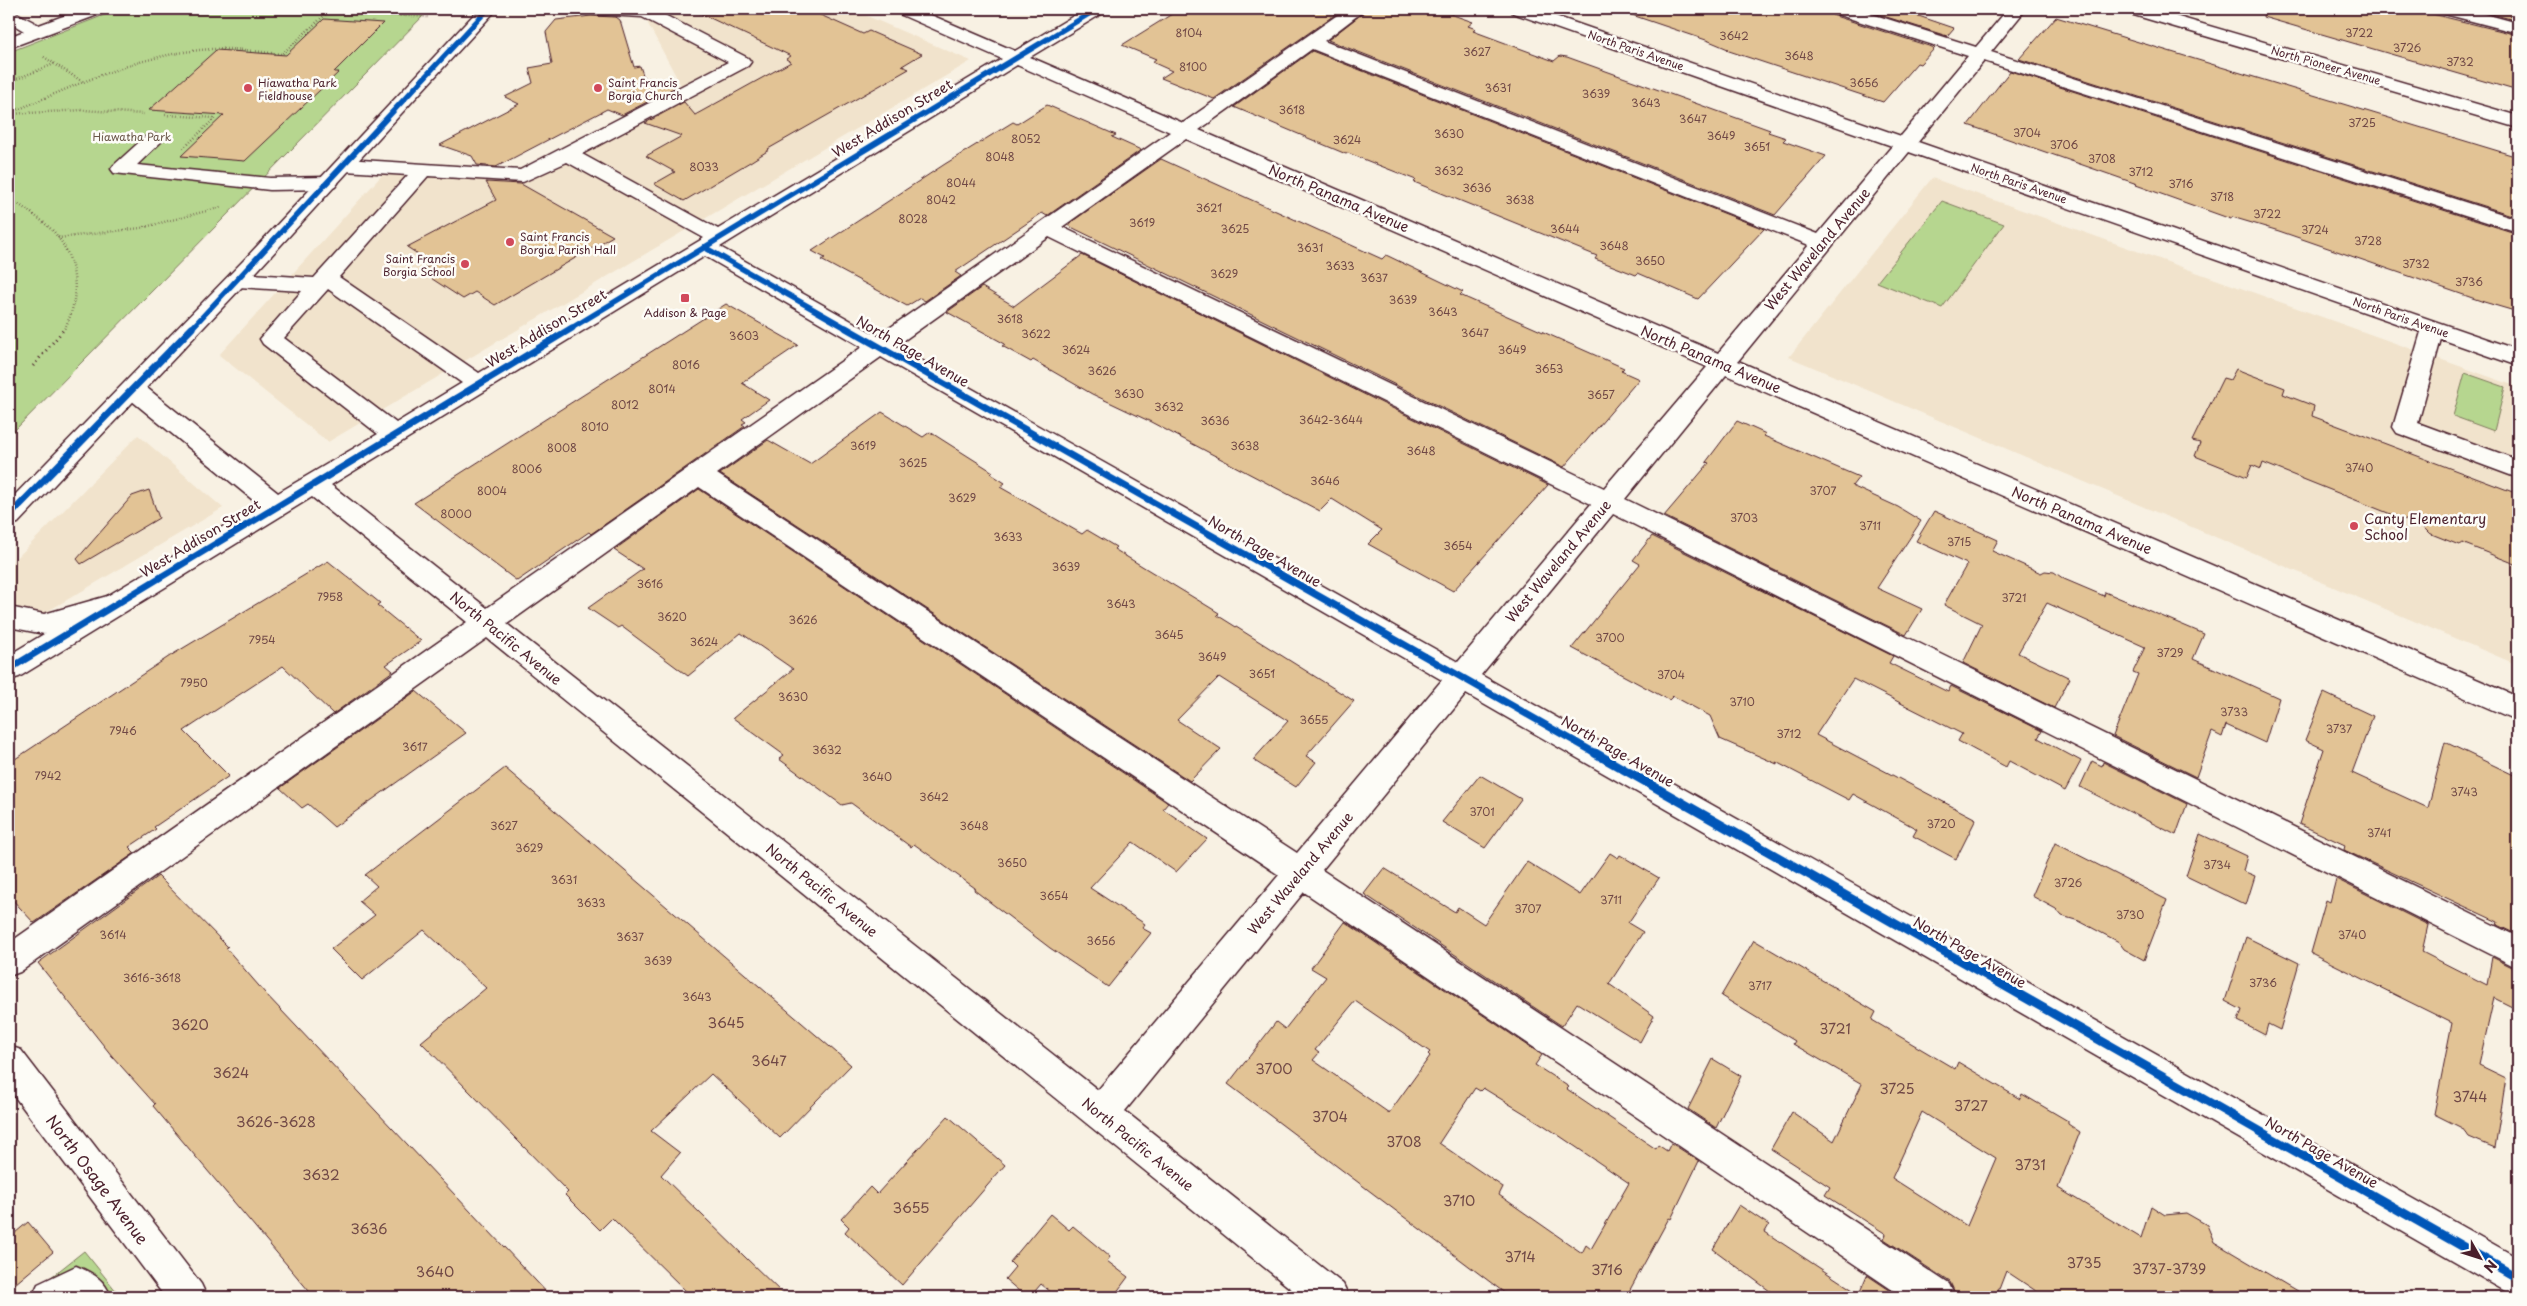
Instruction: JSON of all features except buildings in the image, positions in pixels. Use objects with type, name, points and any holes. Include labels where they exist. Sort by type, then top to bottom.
[{"type":"street","points":[[9,43],[97,9]]},
{"type":"street","points":[[9,516],[134,390],[238,280],[488,9]]},
{"type":"street","points":[[345,165],[523,176],[742,62],[646,12],[588,9]]},
{"type":"street","name":"North Panama Avenue","points":[[903,9],[2518,709]]},
{"type":"street","name":"West Addison Street","points":[[9,669],[1097,9]]},
{"type":"street","points":[[9,961],[1357,9]]},
{"type":"street","name":"North Paris Avenue","points":[[1519,9],[2518,358]]},
{"type":"street","points":[[1839,9],[2518,226]]},
{"type":"street","name":"West Waveland Avenue","points":[[1100,1114],[2017,9]]},
{"type":"street","name":"North Pioneer Avenue","points":[[2133,9],[2518,122]]},
{"type":"street","points":[[2447,9],[2518,28]]},
{"type":"street","points":[[9,14],[37,32]]},
{"type":"street","points":[[1310,42],[1822,243]]},
{"type":"street","points":[[153,140],[121,169],[270,184],[328,182]]},
{"type":"street","name":"North Page Avenue","points":[[567,154],[879,346],[2518,1278]]},
{"type":"street","points":[[395,435],[271,340],[422,171]]},
{"type":"street","points":[[1047,228],[1608,501],[2518,953]]},
{"type":"street","points":[[238,280],[323,282],[479,384]]},
{"type":"street","points":[[2433,328],[2405,427],[2518,469]]},
{"type":"street","points":[[134,390],[277,506]]},
{"type":"street","points":[[698,474],[1936,1297]]},
{"type":"street","name":"North Pacific Avenue","points":[[313,484],[1330,1297]]},
{"type":"street","points":[[9,617],[44,624],[118,603]]},
{"type":"street","name":"North Osage Avenue","points":[[9,1062],[188,1297]]},
{"type":"street","points":[[51,1297],[76,1285],[92,1297]]},
{"type":"path","points":[[262,9],[429,17]]},
{"type":"path","points":[[9,114],[83,83],[138,63],[214,49],[282,54],[327,12]]},
{"type":"path","points":[[41,54],[83,83]]},
{"type":"path","points":[[9,82],[55,64]]},
{"type":"path","points":[[58,238],[94,236],[170,223],[223,206],[270,184]]},
{"type":"path","points":[[9,198],[58,238],[75,276],[77,302],[63,331],[33,366]]},
{"type":"shaded area","name":"Saint Francis Borgia School","points":[[640,9],[851,9],[971,61],[328,442],[219,355],[383,174],[418,169],[523,173],[683,89]]},
{"type":"shaded area","name":"Canty Elementary School","points":[[1932,178],[2518,387],[2518,665],[1789,357]]},
{"type":"shaded area","points":[[138,435],[223,508],[9,634],[9,566]]},
{"type":"green space","name":"Hiawatha Park","points":[[120,9],[430,9],[9,436],[9,52]]},
{"type":"green space","points":[[1942,201],[2004,224],[1942,308],[1877,282]]},
{"type":"green space","points":[[2465,373],[2505,387],[2494,431],[2453,416]]},
{"type":"green space","points":[[84,1251],[121,1297],[26,1297]]},
{"type":"cycle path","points":[[9,516],[311,201],[488,9]]},
{"type":"cycle path","points":[[9,669],[1097,9]]},
{"type":"cycle path","points":[[704,247],[2518,1278]]},
{"type":"place","name":"Hiawatha Park Fieldhouse","points":[[248,88]]},
{"type":"place","name":"Saint Francis Borgia Church","points":[[598,88]]},
{"type":"place","name":"Saint Francis Borgia Parish Hall","points":[[510,242]]},
{"type":"place","name":"Saint Francis Borgia School","points":[[465,264]]},
{"type":"place","name":"Addison & Page","points":[[685,298]]},
{"type":"place","name":"Canty Elementary School","points":[[2354,526]]}]
